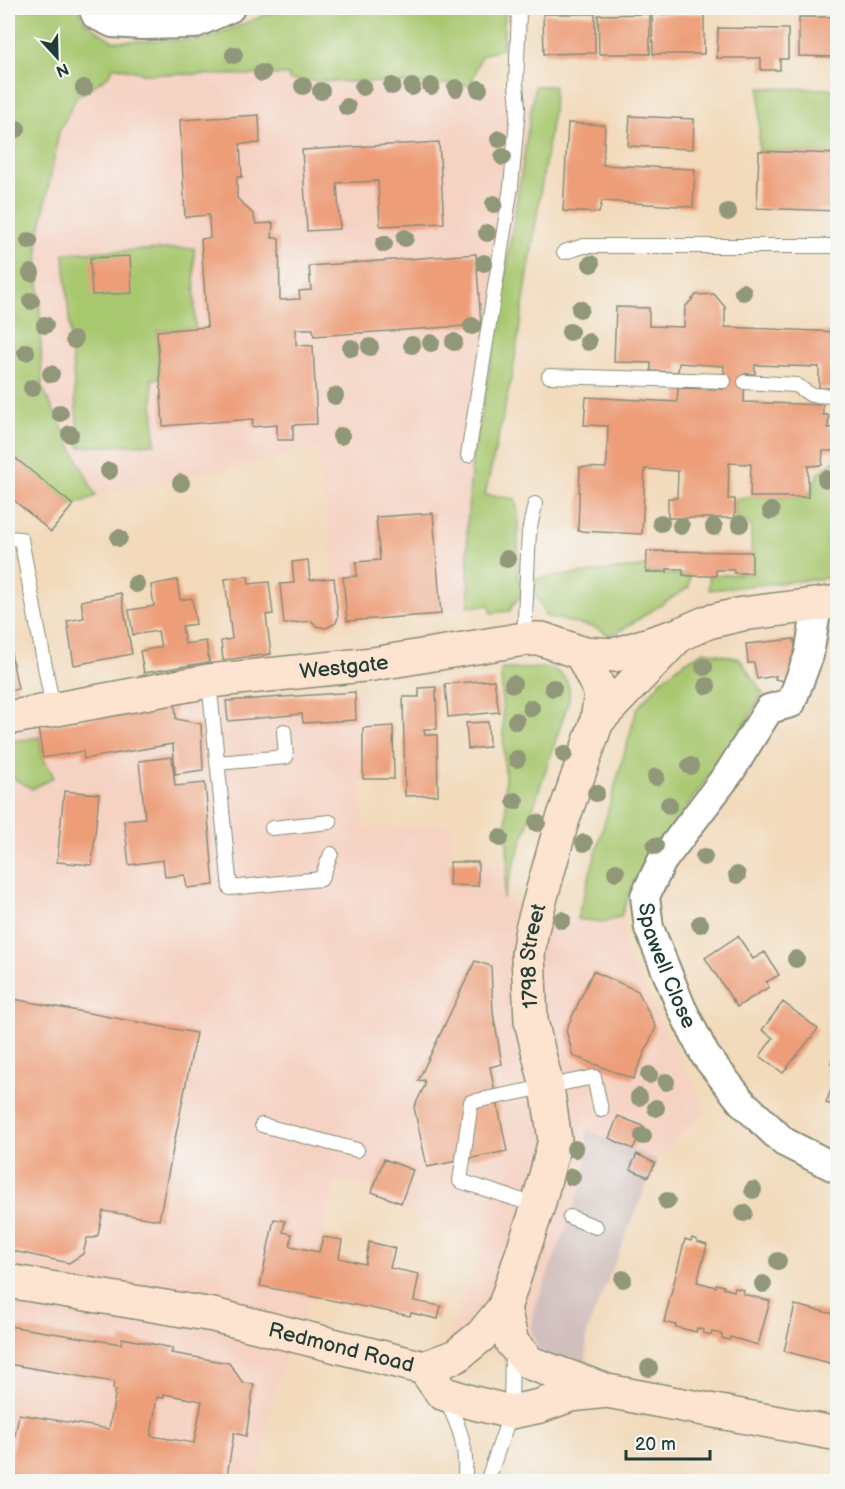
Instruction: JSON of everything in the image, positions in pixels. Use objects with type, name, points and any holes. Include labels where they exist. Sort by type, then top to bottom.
[{"type":"main road","name":"Westgate","points":[[8,718],[209,681],[373,664],[524,639],[542,639],[581,653],[615,654],[678,635],[708,622],[742,614],[827,604]]},
{"type":"main road","name":"1798 Street","points":[[433,1381],[456,1356],[482,1335],[504,1308],[538,1206],[555,1140],[547,1087],[531,1021],[528,955],[532,929],[561,825],[597,721],[678,635]]},
{"type":"main road","points":[[581,653],[601,693],[597,721]]},
{"type":"main road","name":"Redmond Road","points":[[8,1281],[213,1315],[433,1381],[470,1402],[511,1412],[540,1406],[570,1395],[607,1391],[837,1434]]},
{"type":"main road","points":[[504,1308],[512,1343],[530,1363],[607,1391]]},
{"type":"street","points":[[93,8],[96,15],[113,23],[141,25],[194,24],[230,8]]},
{"type":"street","name":"Spawell Close","points":[[827,604],[791,703],[769,709],[729,772],[662,861],[645,896],[649,928],[681,1007],[705,1054],[742,1102],[784,1142],[837,1169]]},
{"type":"lane","points":[[468,455],[510,188],[518,108],[516,84],[521,8]]},
{"type":"lane","points":[[564,252],[584,246],[837,246]]},
{"type":"lane","points":[[549,376],[724,381]]},
{"type":"lane","points":[[745,382],[796,385],[811,395],[837,396]]},
{"type":"lane","points":[[524,639],[529,532],[535,504]]},
{"type":"lane","points":[[8,538],[21,539],[53,709]]},
{"type":"lane","points":[[209,681],[230,888],[321,879],[331,854]]},
{"type":"lane","points":[[217,763],[286,757],[284,731]]},
{"type":"lane","points":[[272,828],[330,822]]},
{"type":"lane","points":[[538,1206],[460,1181],[471,1102],[594,1077],[601,1110]]},
{"type":"lane","points":[[262,1125],[357,1150]]},
{"type":"lane","points":[[570,1217],[596,1227]]},
{"type":"lane","points":[[487,1482],[511,1412],[512,1343]]},
{"type":"lane","points":[[433,1381],[455,1418],[466,1452],[464,1482]]},
{"type":"shaded area","points":[[114,66],[146,74],[290,75],[290,80],[554,86],[553,111],[513,371],[485,495],[491,605],[441,610],[441,614],[347,621],[338,617],[318,449],[96,496],[42,387],[38,241],[59,132],[76,98],[108,76]]},
{"type":"shaded area","points":[[362,691],[362,828],[450,825],[450,862],[508,863],[504,898],[577,919],[604,922],[621,916],[626,954],[707,1110],[670,1146],[667,1153],[657,1160],[587,1331],[586,1358],[590,1367],[549,1357],[448,1339],[481,1245],[371,1196],[374,1188],[336,1180],[305,1313],[278,1378],[257,1481],[8,1482],[8,733],[175,704]]},
{"type":"shaded area","points":[[587,1130],[657,1160],[587,1331],[586,1358],[590,1367],[549,1357],[538,1349],[531,1331],[532,1315],[581,1188],[586,1168]]},
{"type":"green space","points":[[8,8],[78,8],[86,23],[113,41],[204,40],[282,8],[502,8],[505,12],[503,48],[481,56],[471,85],[289,80],[289,75],[146,74],[114,66],[108,76],[76,98],[59,132],[38,241],[42,387],[96,496],[73,505],[8,452],[8,148],[13,136],[8,133]]},
{"type":"green space","points":[[535,86],[554,86],[553,111],[513,371],[485,495],[515,499],[518,513],[518,580],[521,597],[513,604],[510,611],[491,613],[490,605],[469,607],[467,524],[472,460],[495,339]]},
{"type":"green space","points":[[760,88],[837,89],[837,154],[759,151]]},
{"type":"green space","points":[[194,248],[195,328],[157,331],[160,378],[152,379],[155,444],[79,447],[64,253]]},
{"type":"green space","points":[[833,461],[837,461],[837,577],[709,590],[709,576],[752,573],[751,528],[746,521],[735,518],[735,499],[808,497],[819,473]]},
{"type":"green space","points":[[647,566],[647,572],[690,576],[689,587],[618,632],[609,635],[596,628],[545,616],[535,596],[533,579]]},
{"type":"green space","points":[[704,651],[740,659],[763,694],[741,730],[634,882],[621,916],[604,922],[577,919],[637,709],[662,680],[683,663]]},
{"type":"green space","points":[[551,668],[566,681],[569,700],[503,898],[508,863],[501,669]]},
{"type":"green space","points":[[39,737],[43,758],[54,777],[32,789],[8,775],[8,742]]},
{"type":"building","points":[[543,14],[595,14],[595,53],[544,54]]},
{"type":"building","points":[[650,14],[650,54],[599,54],[598,15]]},
{"type":"building","points":[[652,14],[704,14],[704,54],[653,54]]},
{"type":"building","points":[[799,17],[838,17],[838,57],[799,56]]},
{"type":"building","points":[[718,28],[788,29],[788,59],[780,59],[780,70],[761,70],[761,58],[717,58]]},
{"type":"building","points":[[259,115],[260,143],[240,144],[242,177],[237,177],[237,198],[253,214],[256,224],[273,223],[272,238],[279,238],[280,300],[300,299],[299,291],[311,290],[309,266],[476,254],[481,325],[314,336],[313,329],[296,329],[296,345],[313,346],[317,424],[293,425],[293,440],[277,440],[277,425],[252,427],[253,419],[163,426],[157,331],[207,327],[201,239],[210,238],[209,215],[185,217],[180,120]]},
{"type":"building","points":[[630,116],[694,119],[693,149],[628,146]]},
{"type":"building","points":[[568,123],[605,125],[603,165],[695,169],[693,207],[602,201],[599,213],[563,211]]},
{"type":"building","points":[[439,142],[444,223],[380,226],[378,181],[337,183],[340,229],[307,231],[302,150]]},
{"type":"building","points":[[759,151],[838,154],[838,211],[757,208]]},
{"type":"building","points":[[130,256],[132,293],[92,295],[90,258]]},
{"type":"building","points":[[714,294],[725,307],[725,327],[838,332],[838,388],[819,388],[819,367],[755,365],[755,374],[745,374],[744,402],[823,405],[823,415],[829,415],[828,428],[836,428],[836,451],[823,451],[822,465],[808,466],[808,497],[750,497],[751,464],[729,463],[728,499],[735,499],[735,518],[668,518],[668,498],[677,498],[678,471],[645,469],[642,534],[578,531],[580,467],[606,468],[607,458],[608,426],[584,425],[586,397],[677,402],[678,388],[723,389],[724,366],[679,363],[678,372],[651,371],[651,363],[614,362],[616,307],[649,308],[649,326],[684,327],[685,307],[696,295]]},
{"type":"building","points":[[8,452],[73,505],[51,532],[8,495]]},
{"type":"building","points":[[433,513],[441,614],[347,621],[343,577],[357,576],[356,562],[380,560],[376,517]]},
{"type":"building","points":[[647,551],[752,552],[752,573],[716,570],[716,576],[690,576],[683,575],[683,569],[646,572]]},
{"type":"building","points":[[308,560],[310,580],[334,578],[338,617],[336,623],[326,628],[316,626],[312,621],[284,624],[280,584],[294,583],[292,562]]},
{"type":"building","points":[[248,576],[249,584],[269,582],[273,614],[266,615],[271,654],[223,660],[221,641],[232,639],[225,579]]},
{"type":"building","points":[[177,580],[180,600],[192,598],[196,624],[182,626],[185,644],[206,641],[209,662],[144,673],[140,651],[161,647],[158,631],[133,635],[129,610],[154,606],[151,585]]},
{"type":"building","points":[[121,593],[132,654],[74,665],[67,621],[84,618],[81,601]]},
{"type":"building","points":[[8,638],[18,689],[8,691]]},
{"type":"building","points":[[794,639],[796,658],[788,682],[775,679],[776,676],[757,679],[754,663],[748,663],[746,644]]},
{"type":"building","points":[[494,680],[499,712],[448,717],[445,684]]},
{"type":"building","points":[[436,687],[437,729],[424,729],[425,735],[437,735],[438,795],[405,796],[403,697],[419,697],[419,688]]},
{"type":"building","points":[[355,692],[356,720],[303,723],[302,714],[228,721],[226,701]]},
{"type":"building","points":[[175,704],[176,719],[201,724],[203,770],[175,774],[173,744],[84,759],[83,751],[43,758],[38,728]]},
{"type":"building","points":[[488,722],[489,747],[468,749],[466,723]]},
{"type":"building","points":[[393,726],[394,779],[363,779],[363,728]]},
{"type":"building","points":[[172,757],[175,786],[205,783],[214,885],[187,888],[185,875],[165,877],[163,860],[129,865],[124,820],[145,818],[139,761]]},
{"type":"building","points":[[64,791],[99,794],[92,865],[57,862]]},
{"type":"building","points":[[450,862],[478,862],[478,886],[449,885]]},
{"type":"building","points":[[738,936],[753,959],[765,952],[779,975],[766,982],[769,987],[737,1007],[705,958]]},
{"type":"building","points":[[475,961],[491,966],[493,1013],[502,1064],[490,1067],[507,1151],[427,1167],[414,1107],[425,1085],[424,1080],[418,1081]]},
{"type":"building","points":[[593,971],[638,991],[656,1027],[633,1079],[573,1056],[566,1030]]},
{"type":"building","points":[[8,998],[196,1033],[159,1220],[103,1211],[98,1235],[94,1238],[87,1238],[83,1254],[69,1263],[8,1250]]},
{"type":"building","points":[[783,1002],[818,1029],[783,1073],[760,1056],[773,1038],[762,1030]]},
{"type":"building","points":[[838,1046],[838,1065],[831,1063]]},
{"type":"building","points":[[838,1073],[838,1107],[826,1103]]},
{"type":"building","points":[[618,1116],[643,1126],[633,1149],[609,1138]]},
{"type":"building","points":[[637,1154],[655,1163],[648,1177],[630,1169]]},
{"type":"building","points":[[384,1159],[413,1170],[401,1203],[372,1192]]},
{"type":"building","points":[[274,1219],[285,1221],[283,1232],[292,1234],[290,1246],[319,1252],[323,1237],[342,1240],[339,1258],[365,1264],[369,1242],[395,1248],[390,1268],[419,1274],[414,1301],[441,1306],[438,1319],[411,1313],[410,1316],[260,1286]]},
{"type":"building","points":[[692,1238],[707,1245],[697,1282],[716,1287],[716,1284],[734,1291],[735,1288],[744,1290],[743,1294],[770,1301],[758,1345],[730,1337],[729,1340],[722,1338],[722,1335],[718,1333],[712,1332],[711,1335],[697,1328],[696,1332],[664,1322],[685,1239],[691,1241]]},
{"type":"building","points":[[795,1305],[838,1315],[837,1365],[784,1351]]},
{"type":"building","points":[[8,1326],[121,1344],[122,1338],[173,1348],[171,1353],[229,1363],[243,1383],[254,1384],[246,1436],[234,1433],[226,1482],[55,1482],[8,1474],[19,1414],[109,1429],[116,1390],[113,1389],[114,1382],[8,1364]],"holes":[[[164,1394],[202,1401],[194,1443],[151,1436],[157,1397],[164,1398]]]}]
